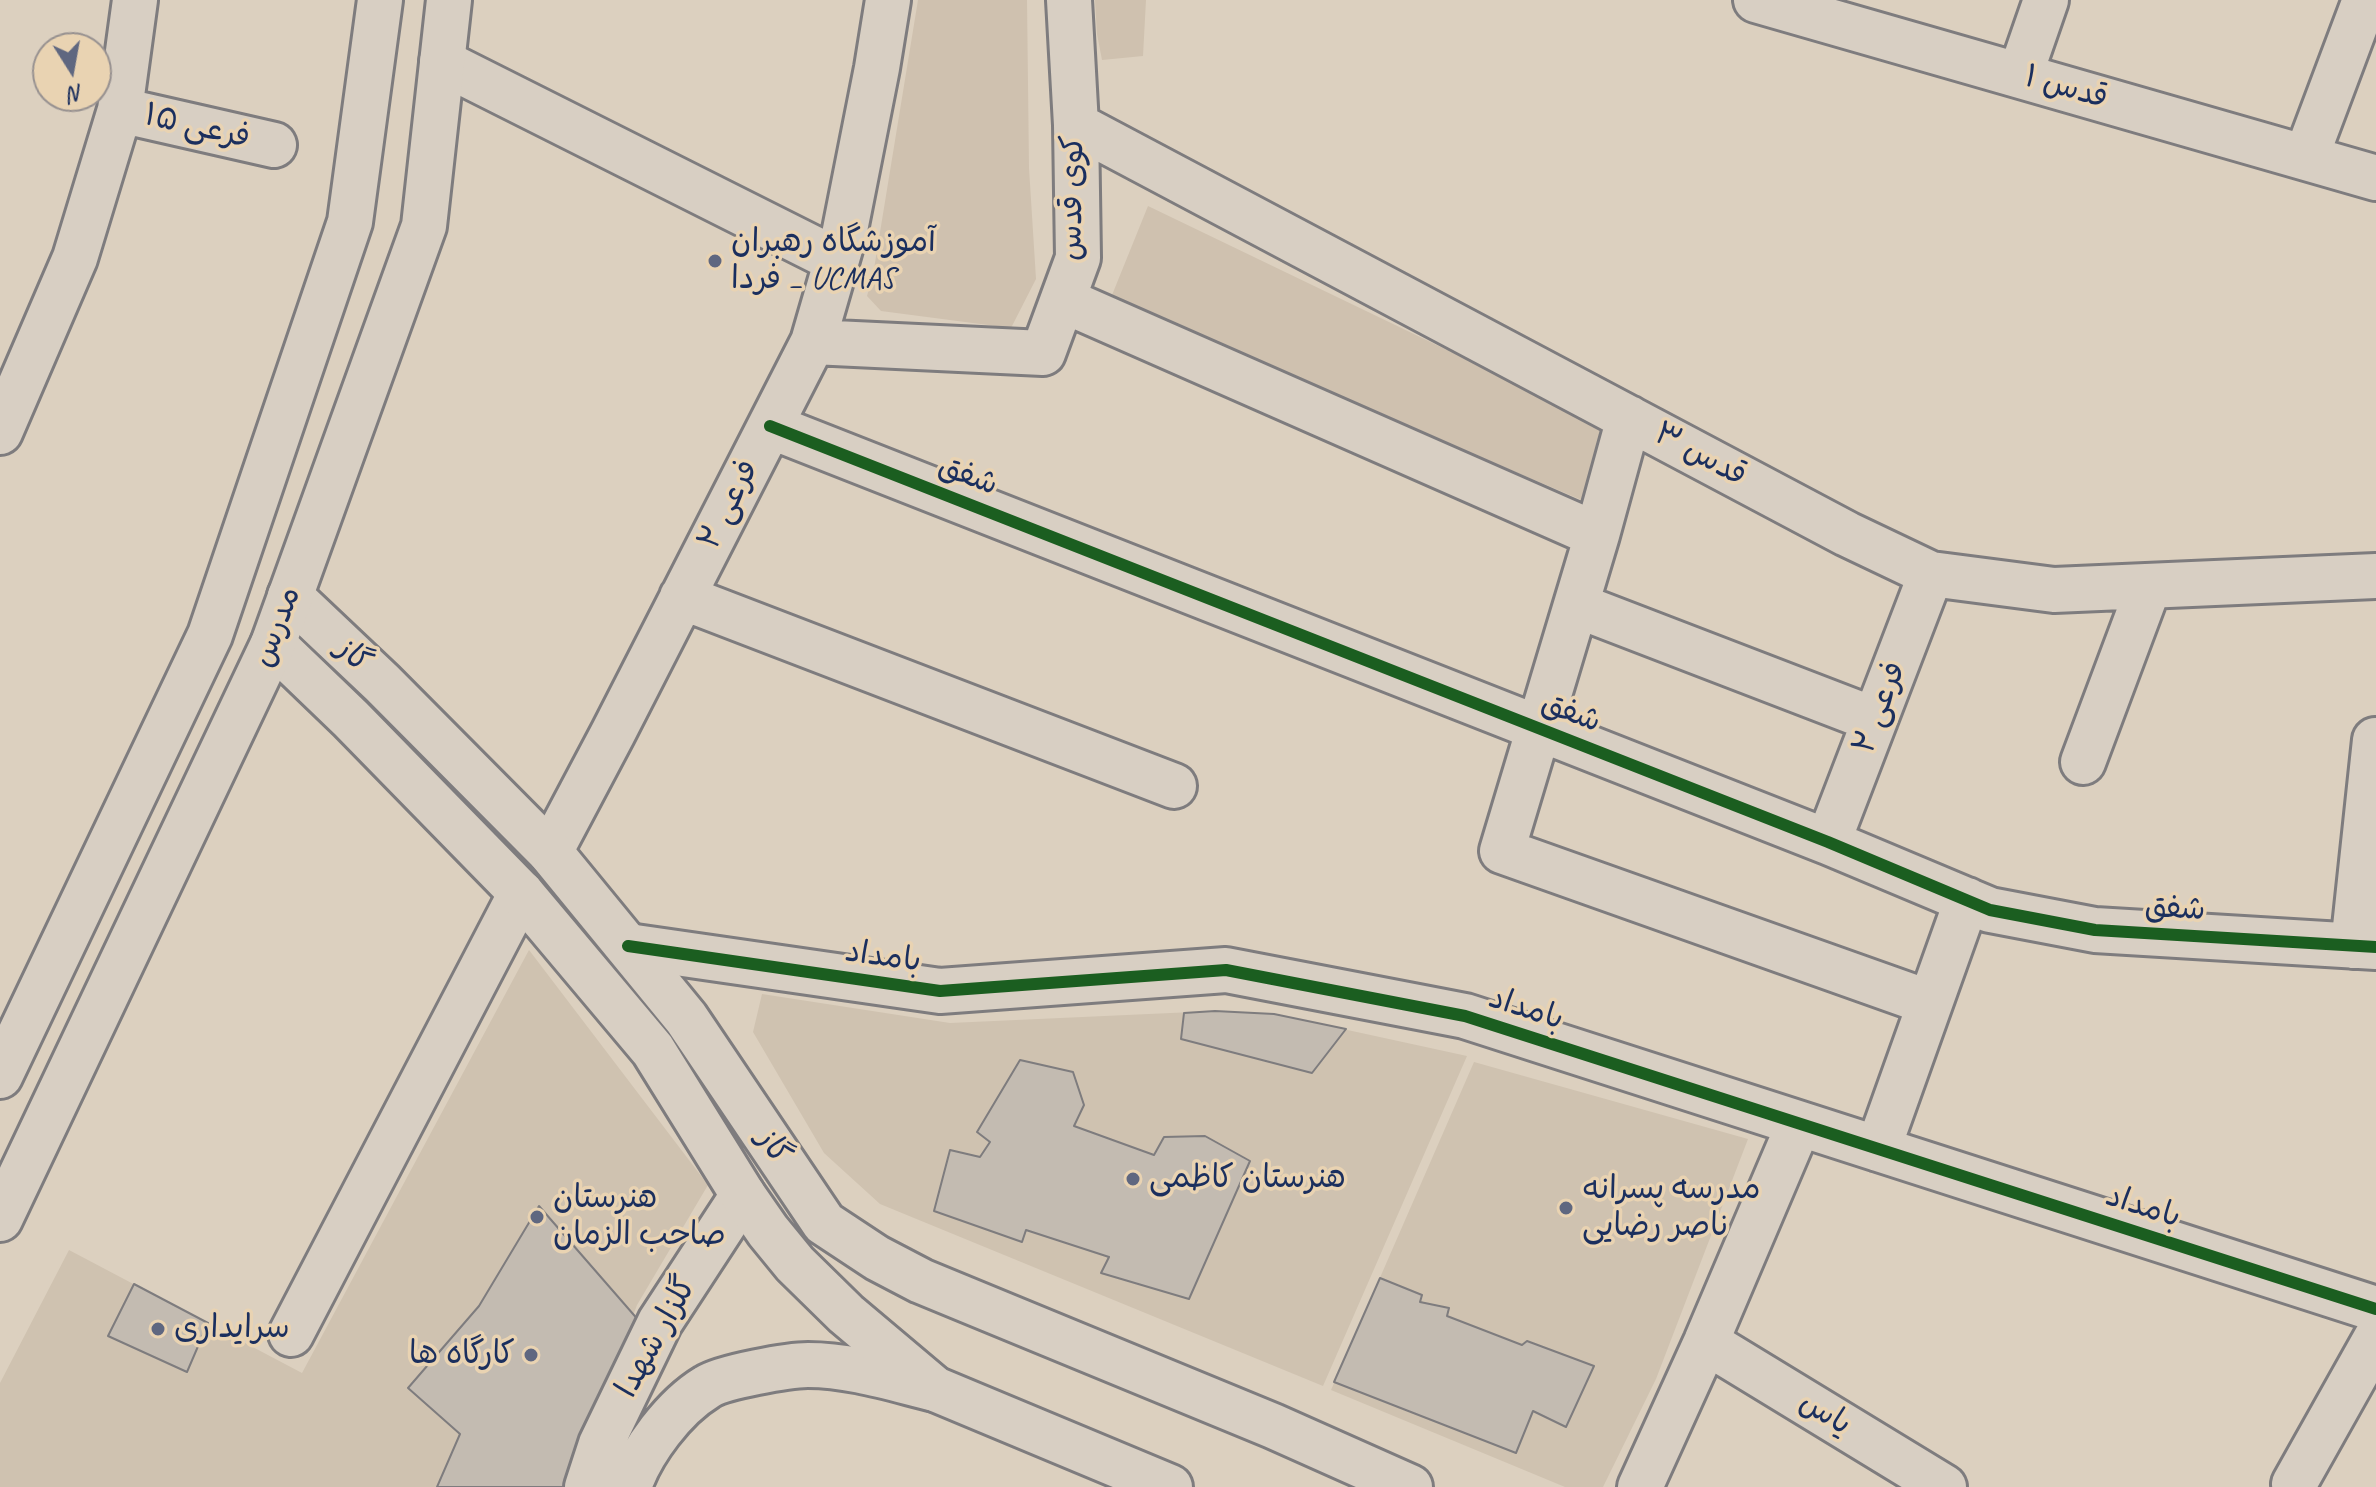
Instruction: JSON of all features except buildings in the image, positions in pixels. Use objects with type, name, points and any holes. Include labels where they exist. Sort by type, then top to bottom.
[{"type":"street","points":[[0,432],[75,258],[120,110],[135,0]]},
{"type":"street","name":"مدرس","points":[[0,1076],[210,635],[236,562],[350,222],[380,0]]},
{"type":"street","name":"مدرس","points":[[0,1219],[273,644],[424,226],[449,0]]},
{"type":"street","name":"فرعی ۲","points":[[550,852],[813,342],[844,235],[888,0]]},
{"type":"street","name":"کوی قدس","points":[[813,342],[1043,353],[1078,258],[1076,125],[1069,0]]},
{"type":"street","name":"قدس ۱","points":[[1756,0],[2376,178]]},
{"type":"street","points":[[2020,75],[2046,0]]},
{"type":"street","points":[[2306,157],[2365,0]]},
{"type":"street","points":[[442,62],[836,260]]},
{"type":"street","name":"فرعی ۱۵","points":[[120,110],[274,145]]},
{"type":"street","name":"قدس ۳","points":[[1076,125],[1847,534],[1931,574],[2054,590],[2376,576]]},
{"type":"street","points":[[1063,300],[1597,535]]},
{"type":"street","points":[[1629,418],[1502,851],[1930,1003]]},
{"type":"street","name":"شفق","points":[[770,426],[1828,842],[1990,910],[2095,930],[2364,946]]},
{"type":"street","name":"گاز","points":[[236,562],[290,596],[382,683],[550,852],[686,1018],[824,1223],[877,1258],[921,1281],[1273,1426],[1410,1487]]},
{"type":"street","name":"فرعی ۲","points":[[1828,842],[1931,574]]},
{"type":"street","points":[[2083,762],[2149,586]]},
{"type":"street","points":[[682,597],[1174,786]]},
{"type":"street","points":[[1576,605],[1875,720]]},
{"type":"street","name":"گاز","points":[[217,613],[273,644],[521,893],[653,1050],[743,1195],[795,1264],[846,1314],[935,1389],[1170,1487]]},
{"type":"street","points":[[351,719],[350,703],[355,693],[382,683]]},
{"type":"street","points":[[2364,946],[2375,740]]},
{"type":"street","points":[[291,1334],[521,893]]},
{"type":"street","points":[[1878,1149],[1967,900]]},
{"type":"street","name":"بامداد","points":[[628,946],[940,991],[1226,970],[1465,1016],[2376,1309]]},
{"type":"street","points":[[1640,1487],[1799,1124]]},
{"type":"street","name":"گلزار شهدا","points":[[587,1487],[601,1444],[660,1322],[743,1195]]},
{"type":"street","points":[[2294,1484],[2376,1338]]},
{"type":"street","name":"یاس","points":[[1706,1342],[1944,1487]]},
{"type":"street","name":"گلزار شهدا","points":[[629,1487],[634,1470],[671,1417],[709,1385],[767,1370],[808,1365],[860,1370],[935,1389]]},
{"type":"shaded area","points":[[918,0],[1027,0],[1029,168],[1036,279],[1011,328],[881,311],[867,296]]},
{"type":"shaded area","points":[[1095,0],[1146,0],[1143,56],[1102,60]]},
{"type":"shaded area","points":[[1148,206],[1607,427],[1584,501],[1110,300]]},
{"type":"shaded area","name":"هنرستان صاحب الزمان","points":[[529,950],[708,1185],[637,1305],[569,1487],[0,1487],[0,1383],[69,1250],[302,1373]]},
{"type":"shaded area","name":"هنرستان کاظمی","points":[[762,994],[950,1023],[1215,1011],[1274,1014],[1467,1056],[1323,1386],[880,1204],[824,1153],[753,1032]]},
{"type":"shaded area","name":"مدرسه پسرانه ناصر رضایی","points":[[1474,1062],[1748,1139],[1656,1379],[1603,1487],[1565,1487],[1331,1390]]},
{"type":"cycle path","points":[[770,426],[1828,842],[1990,910],[2095,930],[2376,947]]},
{"type":"cycle path","points":[[628,946],[940,991],[1226,970],[1465,1016],[2376,1309]]},
{"type":"place","name":"آموزشگاه رهبران فردا _ UCMAS","points":[[715,261]]},
{"type":"place","name":"هنرستان کاظمی","points":[[1133,1179]]},
{"type":"place","name":"مدرسه پسرانه ناصر رضایی","points":[[1566,1208]]},
{"type":"place","name":"هنرستان صاحب الزمان","points":[[537,1217]]},
{"type":"place","name":"سرایداری","points":[[158,1329]]},
{"type":"place","name":"کارگاه ها","points":[[531,1355]]}]
